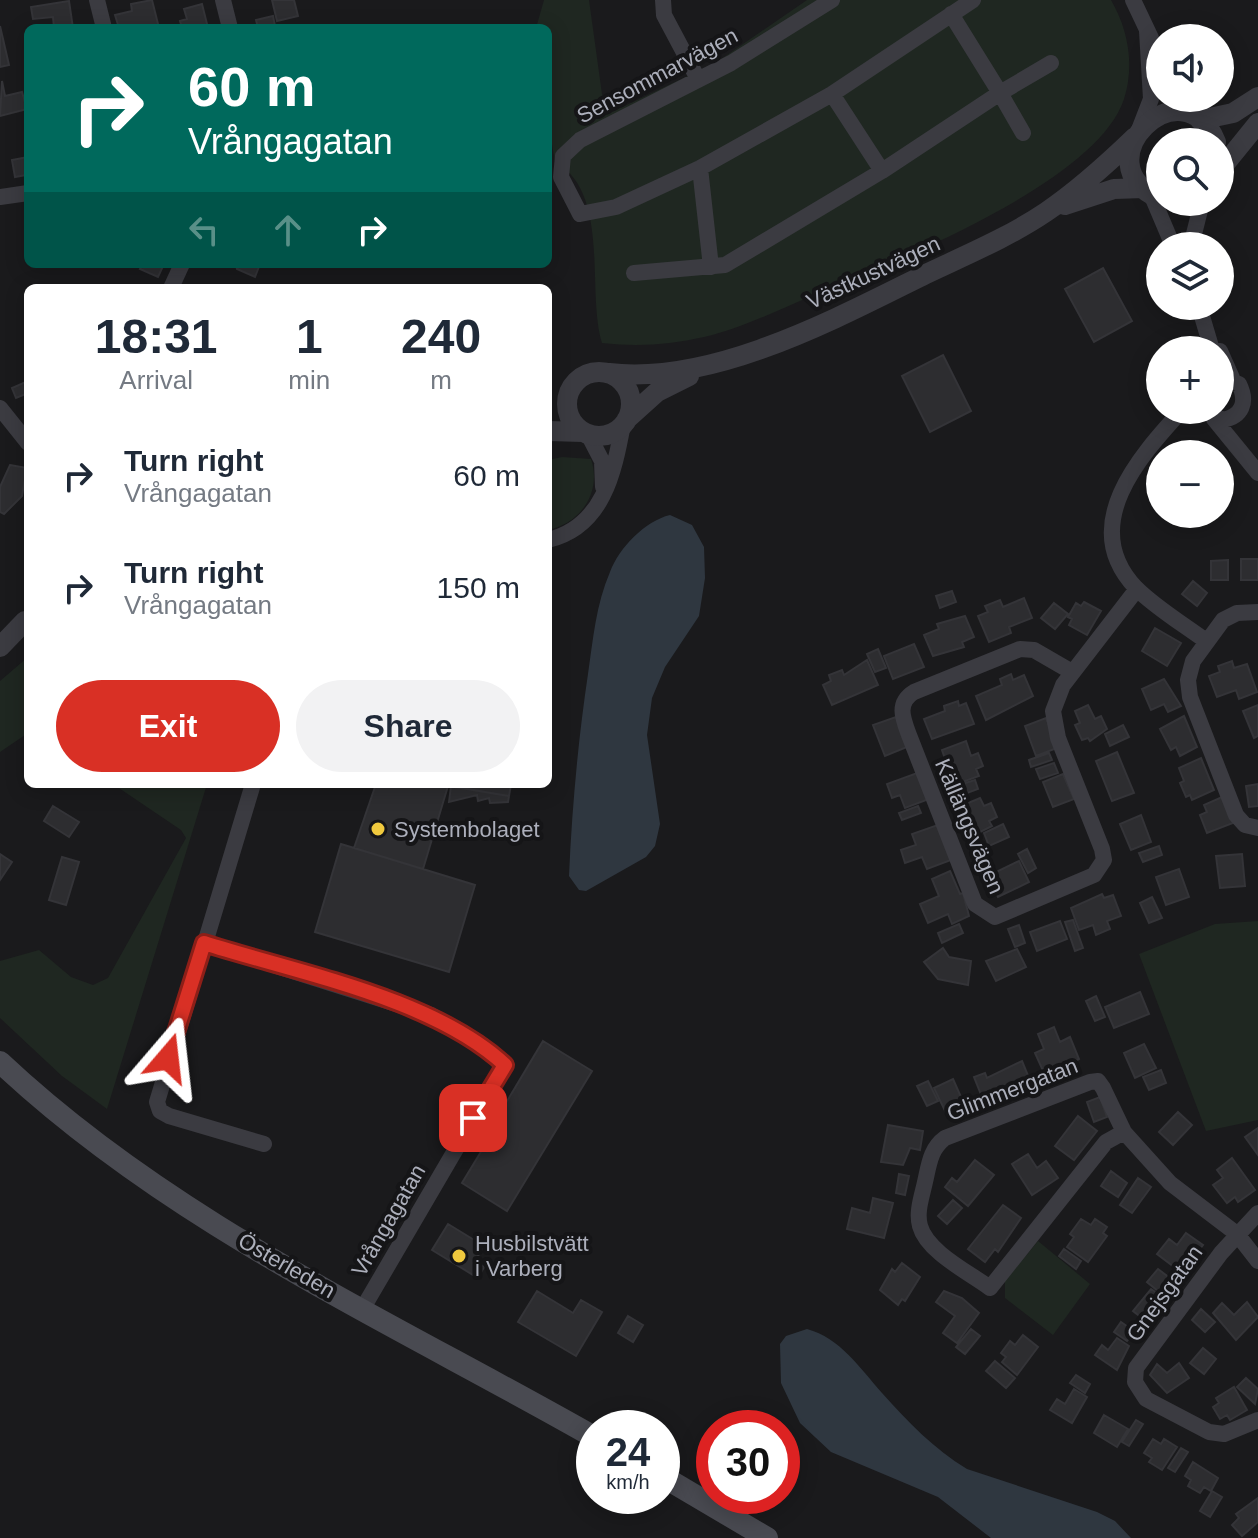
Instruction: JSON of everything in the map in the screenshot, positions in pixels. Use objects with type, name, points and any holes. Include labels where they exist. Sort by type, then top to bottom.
[{"type":"main road","name":"Österleden","points":[[0,1062],[73,1127],[162,1190],[363,1308],[576,1427]]},
{"type":"main road","points":[[680,1487],[767,1538]]},
{"type":"street","points":[[97,0],[103,24]]},
{"type":"street","points":[[223,0],[229,24]]},
{"type":"street","points":[[663,0],[664,15],[698,79]]},
{"type":"street","name":"Sensommarvägen","points":[[700,168],[616,207],[580,214],[561,177],[563,156],[580,140],[731,63],[832,0]]},
{"type":"street","points":[[711,267],[700,168],[832,94],[973,0]]},
{"type":"street","points":[[1133,0],[1146,29]]},
{"type":"street","points":[[951,14],[1023,133]]},
{"type":"street","points":[[634,273],[725,265],[882,171],[1051,63]]},
{"type":"street","points":[[832,94],[882,171]]},
{"type":"street","points":[[1212,112],[1233,113],[1258,97]]},
{"type":"street","points":[[1146,112],[1137,134],[1131,164],[1146,186]]},
{"type":"street","name":"Västkustvägen","points":[[1046,212],[1158,115],[1182,112]]},
{"type":"street","points":[[1191,112],[1204,128]]},
{"type":"street","points":[[1234,153],[1258,123]]},
{"type":"street","name":"Västkustvägen","points":[[552,431],[611,434],[657,392],[714,363],[834,317],[972,252],[1046,212],[1106,190],[1146,194]]},
{"type":"street","points":[[0,197],[24,194]]},
{"type":"street","points":[[1204,320],[1210,336]]},
{"type":"street","name":"Västkustvägen","points":[[552,403],[586,374],[653,376],[714,363]]},
{"type":"street","points":[[552,538],[582,526],[602,497],[614,469],[629,394],[624,384],[609,373]]},
{"type":"street","points":[[1234,380],[1258,386]]},
{"type":"street","points":[[1234,385],[1244,398],[1238,413],[1239,450]]},
{"type":"street","points":[[569,391],[568,414],[585,433],[602,461],[602,497]]},
{"type":"street","points":[[1234,415],[1258,401]]},
{"type":"street","points":[[0,408],[24,438]]},
{"type":"street","points":[[1169,424],[1148,448],[1113,507],[1111,529],[1117,554],[1137,589],[1206,641]]},
{"type":"street","points":[[1217,424],[1258,473]]},
{"type":"street","points":[[1072,672],[1137,589]]},
{"type":"street","points":[[1258,612],[1230,615],[1206,641],[1190,670],[1190,697],[1236,815],[1245,825],[1258,828]]},
{"type":"street","points":[[0,639],[24,622]]},
{"type":"street","points":[[0,647],[24,623]]},
{"type":"street","name":"Källängsvägen","points":[[1020,649],[1034,650],[1072,672],[1057,697],[1054,723],[1102,849],[1101,868],[1094,875],[1009,914],[995,917],[975,904],[905,725],[902,705],[914,692],[1020,649]]},
{"type":"street","points":[[252,788],[157,1097],[158,1106],[169,1116],[264,1144]]},
{"type":"street","name":"Vrångagatan","points":[[204,943],[431,1015],[484,1046],[505,1065],[363,1308]]},
{"type":"street","name":"Glimmergatan","points":[[1124,1132],[1106,1142],[990,1288],[935,1247],[920,1228],[920,1209],[929,1162],[938,1143],[1068,1087],[1098,1081],[1124,1132],[1170,1183],[1237,1234],[1258,1261]]},
{"type":"street","name":"Gnejsgatan","points":[[1258,1213],[1237,1234],[1136,1368],[1135,1382],[1146,1399],[1209,1432],[1224,1434],[1258,1420]]},
{"type":"shaded area","points":[[544,0],[589,0],[602,94],[612,112],[717,62],[807,0],[1111,0],[1125,35],[1129,73],[1124,99],[1106,131],[1075,161],[1034,190],[987,217],[890,263],[718,334],[666,343],[602,343],[590,219],[584,196],[572,176],[555,162],[552,144],[552,24],[537,24]]},
{"type":"shaded area","points":[[552,459],[591,459],[594,483],[579,513],[570,521],[552,529]]},
{"type":"shaded area","points":[[670,515],[692,525],[704,547],[705,578],[699,616],[665,667],[652,698],[647,735],[660,824],[655,846],[646,857],[586,891],[579,890],[569,876],[572,825],[581,724],[598,609],[610,572],[626,545],[642,529]]},
{"type":"shaded area","points":[[24,660],[24,736],[0,752],[0,681]]},
{"type":"shaded area","points":[[119,788],[206,788],[107,1109],[62,1076],[0,1018],[0,961],[39,950],[71,977],[93,985],[108,978],[186,838],[181,830]]},
{"type":"shaded area","points":[[1258,921],[1258,1120],[1206,1131],[1139,954],[1215,924]]},
{"type":"shaded area","points":[[1038,1241],[1090,1284],[1053,1335],[1005,1298],[1005,1281]]},
{"type":"shaded area","points":[[807,1329],[830,1339],[922,1434],[967,1469],[1097,1512],[1115,1521],[1131,1538],[991,1538],[938,1497],[831,1452],[800,1423],[800,1410],[794,1410],[781,1383],[780,1344],[786,1336]]},
{"type":"building","points":[[152,0],[158,24],[118,24],[115,15],[132,11],[131,4]]},
{"type":"building","points":[[272,0],[294,0],[298,16],[277,21]]},
{"type":"building","points":[[69,1],[72,24],[54,24],[53,17],[33,19],[31,7]]},
{"type":"building","points":[[202,4],[207,24],[181,24],[180,21],[187,19],[184,9]]},
{"type":"building","points":[[273,16],[275,24],[257,24],[256,20]]},
{"type":"building","points":[[0,26],[9,65],[0,67]]},
{"type":"building","points":[[2,81],[5,96],[22,92],[24,110],[0,116]]},
{"type":"building","points":[[24,158],[24,175],[15,177],[12,160]]},
{"type":"building","points":[[141,268],[162,268],[158,277]]},
{"type":"building","points":[[237,268],[258,268],[255,277]]},
{"type":"building","points":[[1103,268],[1132,321],[1094,342],[1065,289]]},
{"type":"building","points":[[943,355],[971,411],[930,432],[902,376]]},
{"type":"building","points":[[24,383],[24,395],[16,398],[12,388]]},
{"type":"building","points":[[10,465],[24,467],[22,496],[4,514],[0,512],[0,487]]},
{"type":"building","points":[[1241,559],[1258,559],[1258,580],[1241,580]]},
{"type":"building","points":[[1228,560],[1228,580],[1211,580],[1211,561]]},
{"type":"building","points":[[1193,581],[1207,593],[1197,606],[1182,594]]},
{"type":"building","points":[[952,591],[956,602],[940,608],[936,596]]},
{"type":"building","points":[[1024,598],[1032,618],[1009,627],[1011,633],[989,642],[978,616],[988,612],[985,606],[1000,600],[1003,607]]},
{"type":"building","points":[[1084,602],[1101,611],[1087,635],[1069,625],[1072,619],[1068,617],[1076,603],[1081,606]]},
{"type":"building","points":[[1054,603],[1068,614],[1055,629],[1041,618]]},
{"type":"building","points":[[965,616],[974,637],[962,642],[964,647],[933,656],[924,635],[939,629],[937,624]]},
{"type":"building","points":[[1155,628],[1181,643],[1167,666],[1142,651]]},
{"type":"building","points":[[914,644],[924,667],[893,679],[884,656]]},
{"type":"building","points":[[878,649],[886,668],[875,672],[867,654]]},
{"type":"building","points":[[867,660],[878,685],[832,705],[823,685],[831,681],[829,675],[842,670],[844,675]]},
{"type":"building","points":[[1232,661],[1234,668],[1247,664],[1257,692],[1239,699],[1236,690],[1217,697],[1209,676],[1220,672],[1218,666]]},
{"type":"building","points":[[1011,674],[1013,680],[1024,675],[1033,696],[986,720],[976,696],[1002,685],[1000,679]]},
{"type":"building","points":[[1164,679],[1181,706],[1168,712],[1164,704],[1151,710],[1142,689]]},
{"type":"building","points":[[958,701],[959,706],[966,703],[974,724],[932,739],[924,719],[945,711],[944,706]]},
{"type":"building","points":[[1088,705],[1095,719],[1101,716],[1107,729],[1090,741],[1088,738],[1082,740],[1075,725],[1080,723],[1075,711]]},
{"type":"building","points":[[1258,705],[1258,736],[1254,738],[1243,711]]},
{"type":"building","points":[[1184,716],[1197,747],[1180,756],[1176,747],[1171,750],[1160,729]]},
{"type":"building","points":[[896,717],[907,747],[885,756],[873,725]]},
{"type":"building","points":[[1046,718],[1057,748],[1036,756],[1025,726]]},
{"type":"building","points":[[1123,725],[1129,737],[1110,746],[1105,734]]},
{"type":"building","points":[[966,741],[971,756],[978,753],[983,766],[976,769],[979,776],[954,785],[942,750]]},
{"type":"building","points":[[1117,752],[1134,793],[1112,801],[1096,761]]},
{"type":"building","points":[[1049,753],[1052,760],[1031,767],[1029,760]]},
{"type":"building","points":[[1201,758],[1214,790],[1192,800],[1190,795],[1186,797],[1180,783],[1184,781],[1179,768]]},
{"type":"building","points":[[1054,763],[1058,773],[1040,779],[1036,769]]},
{"type":"building","points":[[920,772],[929,799],[905,808],[900,795],[892,798],[887,784]]},
{"type":"building","points":[[1063,774],[1074,799],[1053,807],[1043,782]]},
{"type":"building","points":[[975,780],[978,789],[959,796],[956,786]]},
{"type":"building","points":[[1258,784],[1258,806],[1249,807],[1246,786]]},
{"type":"building","points":[[375,788],[447,788],[423,869],[354,848]]},
{"type":"building","points":[[451,788],[509,796],[508,802],[490,803],[489,798],[478,801],[477,795],[449,802]]},
{"type":"building","points":[[461,788],[510,788],[509,796]]},
{"type":"building","points":[[1222,797],[1233,823],[1207,833],[1200,815],[1207,812],[1204,805]]},
{"type":"building","points":[[980,798],[984,806],[991,803],[997,817],[989,821],[992,826],[974,835],[961,817],[966,815],[961,806]]},
{"type":"building","points":[[53,806],[79,822],[69,837],[44,821]]},
{"type":"building","points":[[918,806],[921,813],[902,820],[899,813]]},
{"type":"building","points":[[1141,815],[1151,842],[1131,850],[1120,824]]},
{"type":"building","points":[[1003,824],[1009,837],[989,846],[984,833]]},
{"type":"building","points":[[938,825],[951,860],[927,869],[922,857],[905,863],[901,850],[916,845],[912,834]]},
{"type":"building","points":[[341,844],[475,885],[449,972],[315,932]]},
{"type":"building","points":[[1159,846],[1162,855],[1143,862],[1139,853]]},
{"type":"building","points":[[1027,849],[1036,868],[1028,873],[1018,854]]},
{"type":"building","points":[[0,854],[12,862],[0,880]]},
{"type":"building","points":[[1242,854],[1245,886],[1220,888],[1216,856]]},
{"type":"building","points":[[62,857],[79,862],[66,905],[49,900]]},
{"type":"building","points":[[1019,861],[1029,882],[998,897],[988,876]]},
{"type":"building","points":[[1179,869],[1189,897],[1166,905],[1156,877]]},
{"type":"building","points":[[950,871],[960,894],[963,893],[969,916],[952,924],[948,914],[928,923],[920,904],[939,896],[932,879]]},
{"type":"building","points":[[1102,894],[1104,898],[1113,895],[1121,916],[1107,921],[1110,929],[1096,935],[1093,925],[1079,930],[1071,908]]},
{"type":"building","points":[[1152,897],[1162,918],[1149,923],[1140,903]]},
{"type":"building","points":[[1073,920],[1083,948],[1075,951],[1065,922]]},
{"type":"building","points":[[1060,921],[1067,939],[1037,951],[1030,932]]},
{"type":"building","points":[[959,924],[963,933],[942,943],[938,933]]},
{"type":"building","points":[[1019,925],[1025,943],[1015,947],[1008,929]]},
{"type":"building","points":[[943,948],[949,957],[971,961],[968,985],[938,979],[924,962]]},
{"type":"building","points":[[1017,949],[1026,967],[996,981],[986,961]]},
{"type":"building","points":[[1140,992],[1149,1014],[1114,1028],[1105,1007]]},
{"type":"building","points":[[1096,996],[1105,1017],[1095,1021],[1086,1001]]},
{"type":"building","points":[[1054,1027],[1060,1042],[1070,1037],[1079,1059],[1059,1070],[1058,1067],[1044,1073],[1035,1053],[1044,1049],[1038,1034]]},
{"type":"building","points":[[543,1041],[592,1071],[507,1211],[462,1183],[482,1150],[479,1148]]},
{"type":"building","points":[[1144,1044],[1156,1068],[1135,1078],[1124,1053]]},
{"type":"building","points":[[1022,1061],[1031,1083],[984,1102],[974,1077],[985,1073],[987,1078]]},
{"type":"building","points":[[1161,1070],[1166,1083],[1149,1090],[1143,1077]]},
{"type":"building","points":[[953,1079],[965,1106],[947,1115],[934,1088]]},
{"type":"building","points":[[928,1081],[938,1101],[927,1106],[917,1086]]},
{"type":"building","points":[[1100,1097],[1107,1117],[1094,1122],[1087,1102]]},
{"type":"building","points":[[1178,1112],[1192,1125],[1173,1145],[1159,1132]]},
{"type":"building","points":[[1078,1116],[1097,1131],[1074,1160],[1055,1146]]},
{"type":"building","points":[[888,1125],[923,1131],[920,1150],[910,1148],[903,1165],[881,1162]]},
{"type":"building","points":[[1258,1128],[1258,1155],[1245,1137]]},
{"type":"building","points":[[1028,1154],[1037,1168],[1046,1161],[1058,1178],[1032,1195],[1012,1164]]},
{"type":"building","points":[[1232,1158],[1255,1190],[1238,1202],[1235,1197],[1227,1203],[1213,1185],[1223,1178],[1217,1170]]},
{"type":"building","points":[[975,1160],[994,1175],[968,1206],[945,1187],[952,1178],[957,1182]]},
{"type":"building","points":[[1111,1171],[1127,1183],[1118,1197],[1101,1186]]},
{"type":"building","points":[[899,1174],[909,1176],[905,1195],[896,1193]]},
{"type":"building","points":[[1138,1178],[1151,1187],[1132,1213],[1120,1205]]},
{"type":"building","points":[[873,1198],[893,1203],[884,1238],[847,1229],[852,1208],[870,1213]]},
{"type":"building","points":[[953,1200],[962,1208],[947,1224],[938,1216]]},
{"type":"building","points":[[1003,1205],[1021,1218],[998,1252],[995,1249],[985,1262],[968,1249]]},
{"type":"building","points":[[1081,1219],[1091,1225],[1095,1219],[1107,1227],[1103,1233],[1107,1236],[1088,1262],[1067,1247],[1074,1237],[1070,1234]]},
{"type":"building","name":"Husbilstvätt i Varberg","points":[[448,1224],[484,1246],[475,1261],[484,1267],[478,1278],[432,1250]]},
{"type":"building","points":[[1186,1233],[1203,1245],[1182,1273],[1157,1254],[1169,1239],[1177,1245]]},
{"type":"building","points":[[1064,1249],[1081,1261],[1076,1269],[1059,1256]]},
{"type":"building","points":[[902,1263],[920,1277],[905,1301],[902,1299],[898,1305],[880,1290],[892,1269],[895,1272]]},
{"type":"building","points":[[1158,1269],[1175,1282],[1164,1296],[1147,1282]]},
{"type":"building","points":[[1151,1289],[1168,1301],[1150,1324],[1133,1311]]},
{"type":"building","points":[[537,1291],[573,1313],[581,1300],[602,1312],[576,1356],[518,1322]]},
{"type":"building","points":[[944,1291],[962,1298],[979,1313],[957,1343],[943,1333],[955,1316],[936,1302]]},
{"type":"building","points":[[1247,1302],[1258,1317],[1236,1340],[1213,1313],[1222,1303],[1234,1315]]},
{"type":"building","points":[[1201,1309],[1215,1322],[1205,1332],[1192,1320]]},
{"type":"building","points":[[628,1316],[643,1325],[633,1342],[618,1333]]},
{"type":"building","points":[[1121,1322],[1135,1332],[1127,1341],[1114,1332]]},
{"type":"building","points":[[971,1329],[980,1336],[965,1354],[956,1347]]},
{"type":"building","points":[[1023,1335],[1038,1347],[1017,1375],[1002,1362],[1006,1357],[1001,1353],[1010,1341],[1015,1345]]},
{"type":"building","points":[[1117,1338],[1129,1346],[1117,1370],[1095,1355],[1102,1345],[1108,1350]]},
{"type":"building","points":[[1203,1348],[1216,1359],[1204,1374],[1190,1363]]},
{"type":"building","points":[[995,1361],[1015,1378],[1006,1388],[986,1371]]},
{"type":"building","points":[[1179,1363],[1189,1378],[1167,1393],[1150,1375],[1157,1364],[1167,1373]]},
{"type":"building","points":[[1076,1375],[1090,1384],[1085,1393],[1070,1383]]},
{"type":"building","points":[[1246,1378],[1258,1389],[1255,1404],[1237,1387]]},
{"type":"building","points":[[1234,1387],[1247,1410],[1230,1420],[1227,1415],[1220,1419],[1213,1407],[1219,1403],[1216,1398]]},
{"type":"building","points":[[1074,1389],[1087,1397],[1072,1423],[1050,1410],[1057,1399],[1065,1404]]},
{"type":"building","points":[[1104,1415],[1128,1429],[1117,1447],[1094,1433]]},
{"type":"building","points":[[1136,1420],[1143,1424],[1129,1446],[1122,1442]]},
{"type":"building","points":[[1153,1439],[1161,1444],[1164,1439],[1177,1447],[1162,1470],[1149,1462],[1152,1458],[1144,1453]]},
{"type":"building","points":[[1181,1448],[1188,1452],[1175,1472],[1168,1468]]},
{"type":"building","points":[[1193,1462],[1218,1478],[1211,1491],[1204,1487],[1200,1493],[1188,1486],[1191,1480],[1185,1476]]},
{"type":"building","points":[[1212,1491],[1222,1497],[1210,1517],[1200,1511]]},
{"type":"building","points":[[1258,1498],[1258,1522],[1242,1536],[1232,1525],[1239,1518],[1236,1514]]},
{"type":"place","name":"Systembolaget","points":[[378,829]]},
{"type":"place","name":"Husbilstvätt i Varberg","points":[[459,1256]]},
{"type":"route","points":[[168,1058],[204,943],[414,1009],[459,1029],[505,1065],[473,1118]]}]
